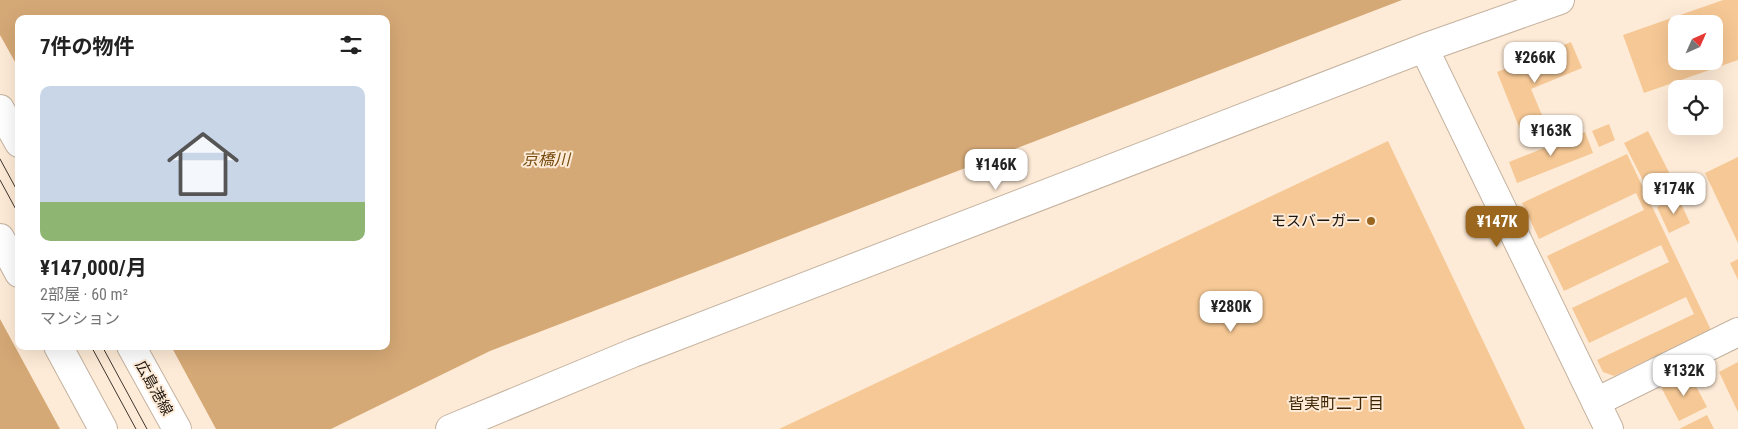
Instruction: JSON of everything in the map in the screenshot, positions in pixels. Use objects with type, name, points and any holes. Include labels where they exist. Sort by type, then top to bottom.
[{"type":"street","points":[[450,429],[642,350],[1424,48],[1560,0]]},
{"type":"street","points":[[1424,48],[1609,429]]},
{"type":"street","points":[[0,109],[15,136]]},
{"type":"street","points":[[0,238],[15,266]]},
{"type":"street","points":[[1596,402],[1738,332]]},
{"type":"street","points":[[60,350],[103,429]]},
{"type":"street","name":"広島港線","points":[[133,350],[177,429]]},
{"type":"water","name":"京橋川","points":[[0,0],[1402,0],[490,351],[331,429],[0,429]]},
{"type":"pier","points":[[0,35],[15,62],[15,346],[0,319]]},
{"type":"pier","points":[[17,350],[173,350],[216,429],[60,429]]},
{"type":"building","points":[[1723,0],[1738,0],[1738,60],[1723,65],[1723,15],[1680,15]]},
{"type":"building","points":[[1668,19],[1668,70],[1710,70],[1681,80],[1668,80],[1668,85],[1644,93],[1623,35]]},
{"type":"building","points":[[1571,42],[1582,68],[1531,89],[1547,127],[1523,137],[1497,72]]},
{"type":"building","points":[[1609,124],[1615,140],[1599,147],[1592,131]]},
{"type":"building","points":[[1648,131],[1678,190],[1654,202],[1624,143]]},
{"type":"building","points":[[1585,132],[1593,153],[1517,183],[1509,162]]},
{"type":"building","points":[[1388,141],[1525,429],[779,429]]},
{"type":"building","points":[[1627,154],[1711,330],[1614,376],[1603,372],[1597,360],[1694,314],[1686,297],[1589,343],[1572,308],[1669,262],[1661,245],[1564,291],[1547,256],[1644,210],[1636,193],[1539,239],[1522,203]]},
{"type":"building","points":[[1738,157],[1738,243],[1705,173]]},
{"type":"building","points":[[1678,197],[1690,223],[1669,233],[1657,207]]},
{"type":"building","points":[[1738,259],[1738,280],[1730,263]]},
{"type":"building","points":[[1738,362],[1738,412],[1719,372]]},
{"type":"building","points":[[1689,373],[1707,407],[1679,421],[1661,387]]},
{"type":"building","points":[[1707,415],[1714,429],[1679,429]]},
{"type":"tram line","points":[[0,159],[15,187]]},
{"type":"tram line","points":[[0,180],[15,208]]},
{"type":"tram line","points":[[93,350],[136,429]]},
{"type":"tram line","points":[[104,350],[147,429]]},
{"type":"place","name":"モスバーガー","points":[[1371,221]]},
{"type":"district","name":"皆実町二丁目","points":[[1336,403]]}]
